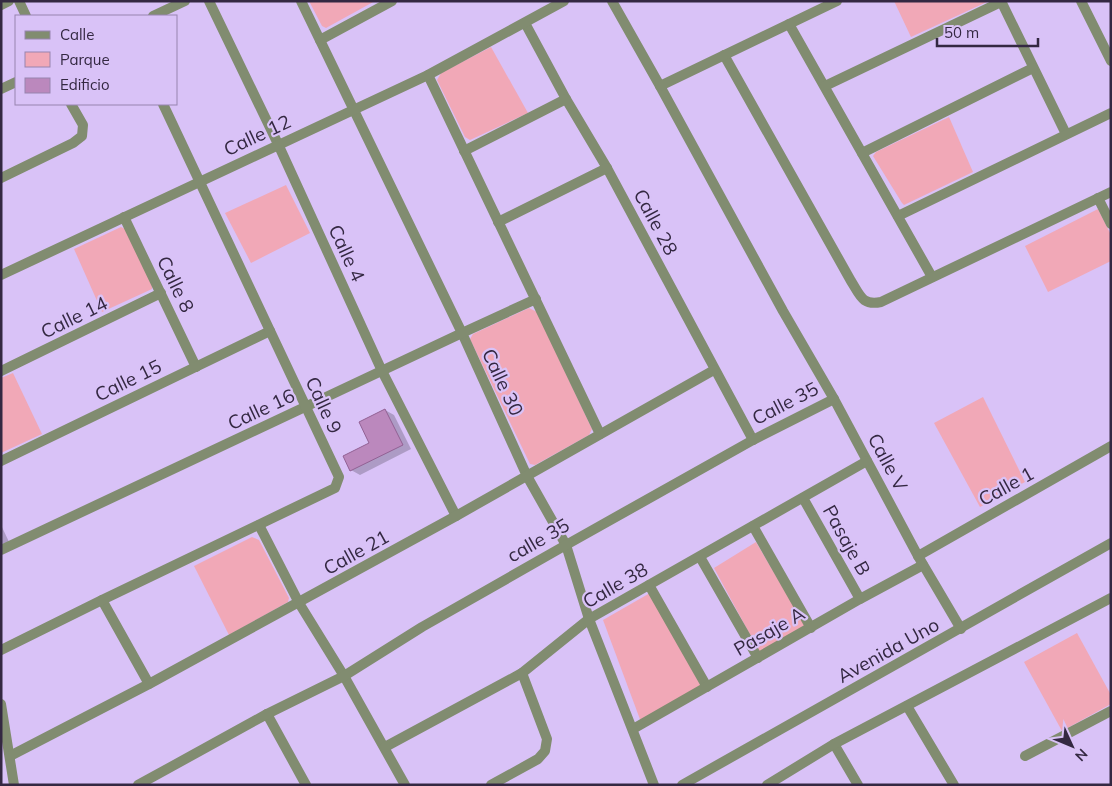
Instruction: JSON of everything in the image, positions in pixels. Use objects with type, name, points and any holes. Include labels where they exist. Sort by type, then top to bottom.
[{"type":"street","points":[[1,5],[9,1]]},
{"type":"street","points":[[19,1],[26,15]]},
{"type":"street","points":[[156,15],[185,1]]},
{"type":"street","name":"Calle 4","points":[[209,1],[278,144],[382,372],[456,516]]},
{"type":"street","name":"Calle 30","points":[[300,1],[462,333],[527,476],[566,545],[589,619],[654,785]]},
{"type":"street","points":[[320,40],[392,1]]},
{"type":"street","name":"Calle 12","points":[[1,275],[428,75],[564,1]]},
{"type":"street","name":"Calle V","points":[[612,1],[961,629]]},
{"type":"street","points":[[660,86],[837,1]]},
{"type":"street","points":[[1081,1],[1111,61]]},
{"type":"street","points":[[825,86],[1001,2],[1066,134]]},
{"type":"street","name":"Calle 28","points":[[525,23],[566,99],[607,168],[753,440]]},
{"type":"street","points":[[790,24],[932,277]]},
{"type":"street","points":[[724,55],[851,281],[863,299],[868,303],[881,302],[1111,192]]},
{"type":"street","points":[[862,153],[1034,68]]},
{"type":"street","points":[[428,75],[600,434]]},
{"type":"street","points":[[1,89],[15,82]]},
{"type":"street","points":[[464,151],[566,99]]},
{"type":"street","points":[[1,178],[73,143],[82,136],[83,125],[72,105]]},
{"type":"street","name":"Calle 9","points":[[1,650],[335,488],[339,477],[163,105]]},
{"type":"street","points":[[898,216],[1111,113]]},
{"type":"street","points":[[498,222],[607,168]]},
{"type":"street","points":[[1098,198],[1111,224]]},
{"type":"street","name":"Calle 8","points":[[124,216],[196,367]]},
{"type":"street","name":"Calle 14","points":[[1,371],[161,293]]},
{"type":"street","name":"Calle 16","points":[[1,550],[536,299]]},
{"type":"street","name":"Calle 15","points":[[1,461],[270,331]]},
{"type":"street","name":"Calle 21","points":[[10,756],[299,603],[714,370]]},
{"type":"street","name":"Calle 35","points":[[753,440],[834,398]]},
{"type":"street","name":"calle 35","points":[[138,785],[267,714],[344,676],[422,627],[753,440]]},
{"type":"street","name":"Calle 1","points":[[921,560],[1111,446]]},
{"type":"street","name":"Calle 38","points":[[385,747],[522,673],[589,619],[868,461]]},
{"type":"street","name":"Pasaje B","points":[[803,498],[860,599]]},
{"type":"street","points":[[259,525],[299,603],[344,676],[405,785]]},
{"type":"street","points":[[753,526],[811,628]]},
{"type":"street","name":"Avenida Uno","points":[[682,785],[1111,543]]},
{"type":"street","points":[[700,557],[758,658]]},
{"type":"street","name":"Pasaje A","points":[[633,730],[811,628],[921,560]]},
{"type":"street","points":[[649,585],[707,687]]},
{"type":"street","points":[[767,785],[834,744],[1111,598]]},
{"type":"street","points":[[102,600],[149,684]]},
{"type":"street","points":[[491,785],[538,759],[545,750],[547,739],[522,673]]},
{"type":"street","points":[[1,704],[14,785]]},
{"type":"street","points":[[907,706],[954,785]]},
{"type":"street","points":[[1025,756],[1111,711]]},
{"type":"street","points":[[267,714],[304,784]]},
{"type":"street","points":[[834,744],[858,785]]},
{"type":"green space","points":[[309,1],[375,1],[326,28],[322,26]]},
{"type":"green space","points":[[894,1],[989,1],[911,37]]},
{"type":"green space","points":[[491,47],[528,113],[470,140],[465,137],[437,80],[441,73]]},
{"type":"green space","points":[[949,117],[973,172],[904,205],[873,156],[876,152]]},
{"type":"green space","points":[[286,185],[310,233],[251,263],[225,213]]},
{"type":"green space","points":[[1098,209],[1111,235],[1111,261],[1048,292],[1025,246]]},
{"type":"green space","points":[[121,227],[127,230],[152,289],[102,312],[74,249]]},
{"type":"green space","points":[[529,308],[537,312],[592,429],[589,435],[535,465],[530,464],[470,339],[473,334]]},
{"type":"green space","points":[[13,373],[42,434],[1,453],[1,378]]},
{"type":"green space","points":[[983,397],[1025,482],[980,507],[934,423]]},
{"type":"green space","points":[[252,537],[259,540],[289,598],[288,602],[229,635],[194,566]]},
{"type":"green space","points":[[756,542],[805,625],[761,655],[714,568]]},
{"type":"green space","points":[[650,593],[701,686],[641,722],[603,620]]},
{"type":"green space","points":[[1077,633],[1111,695],[1111,704],[1062,731],[1024,662]]},
{"type":"building","points":[[385,409],[403,445],[350,471],[343,456],[369,443],[359,422]]}]
